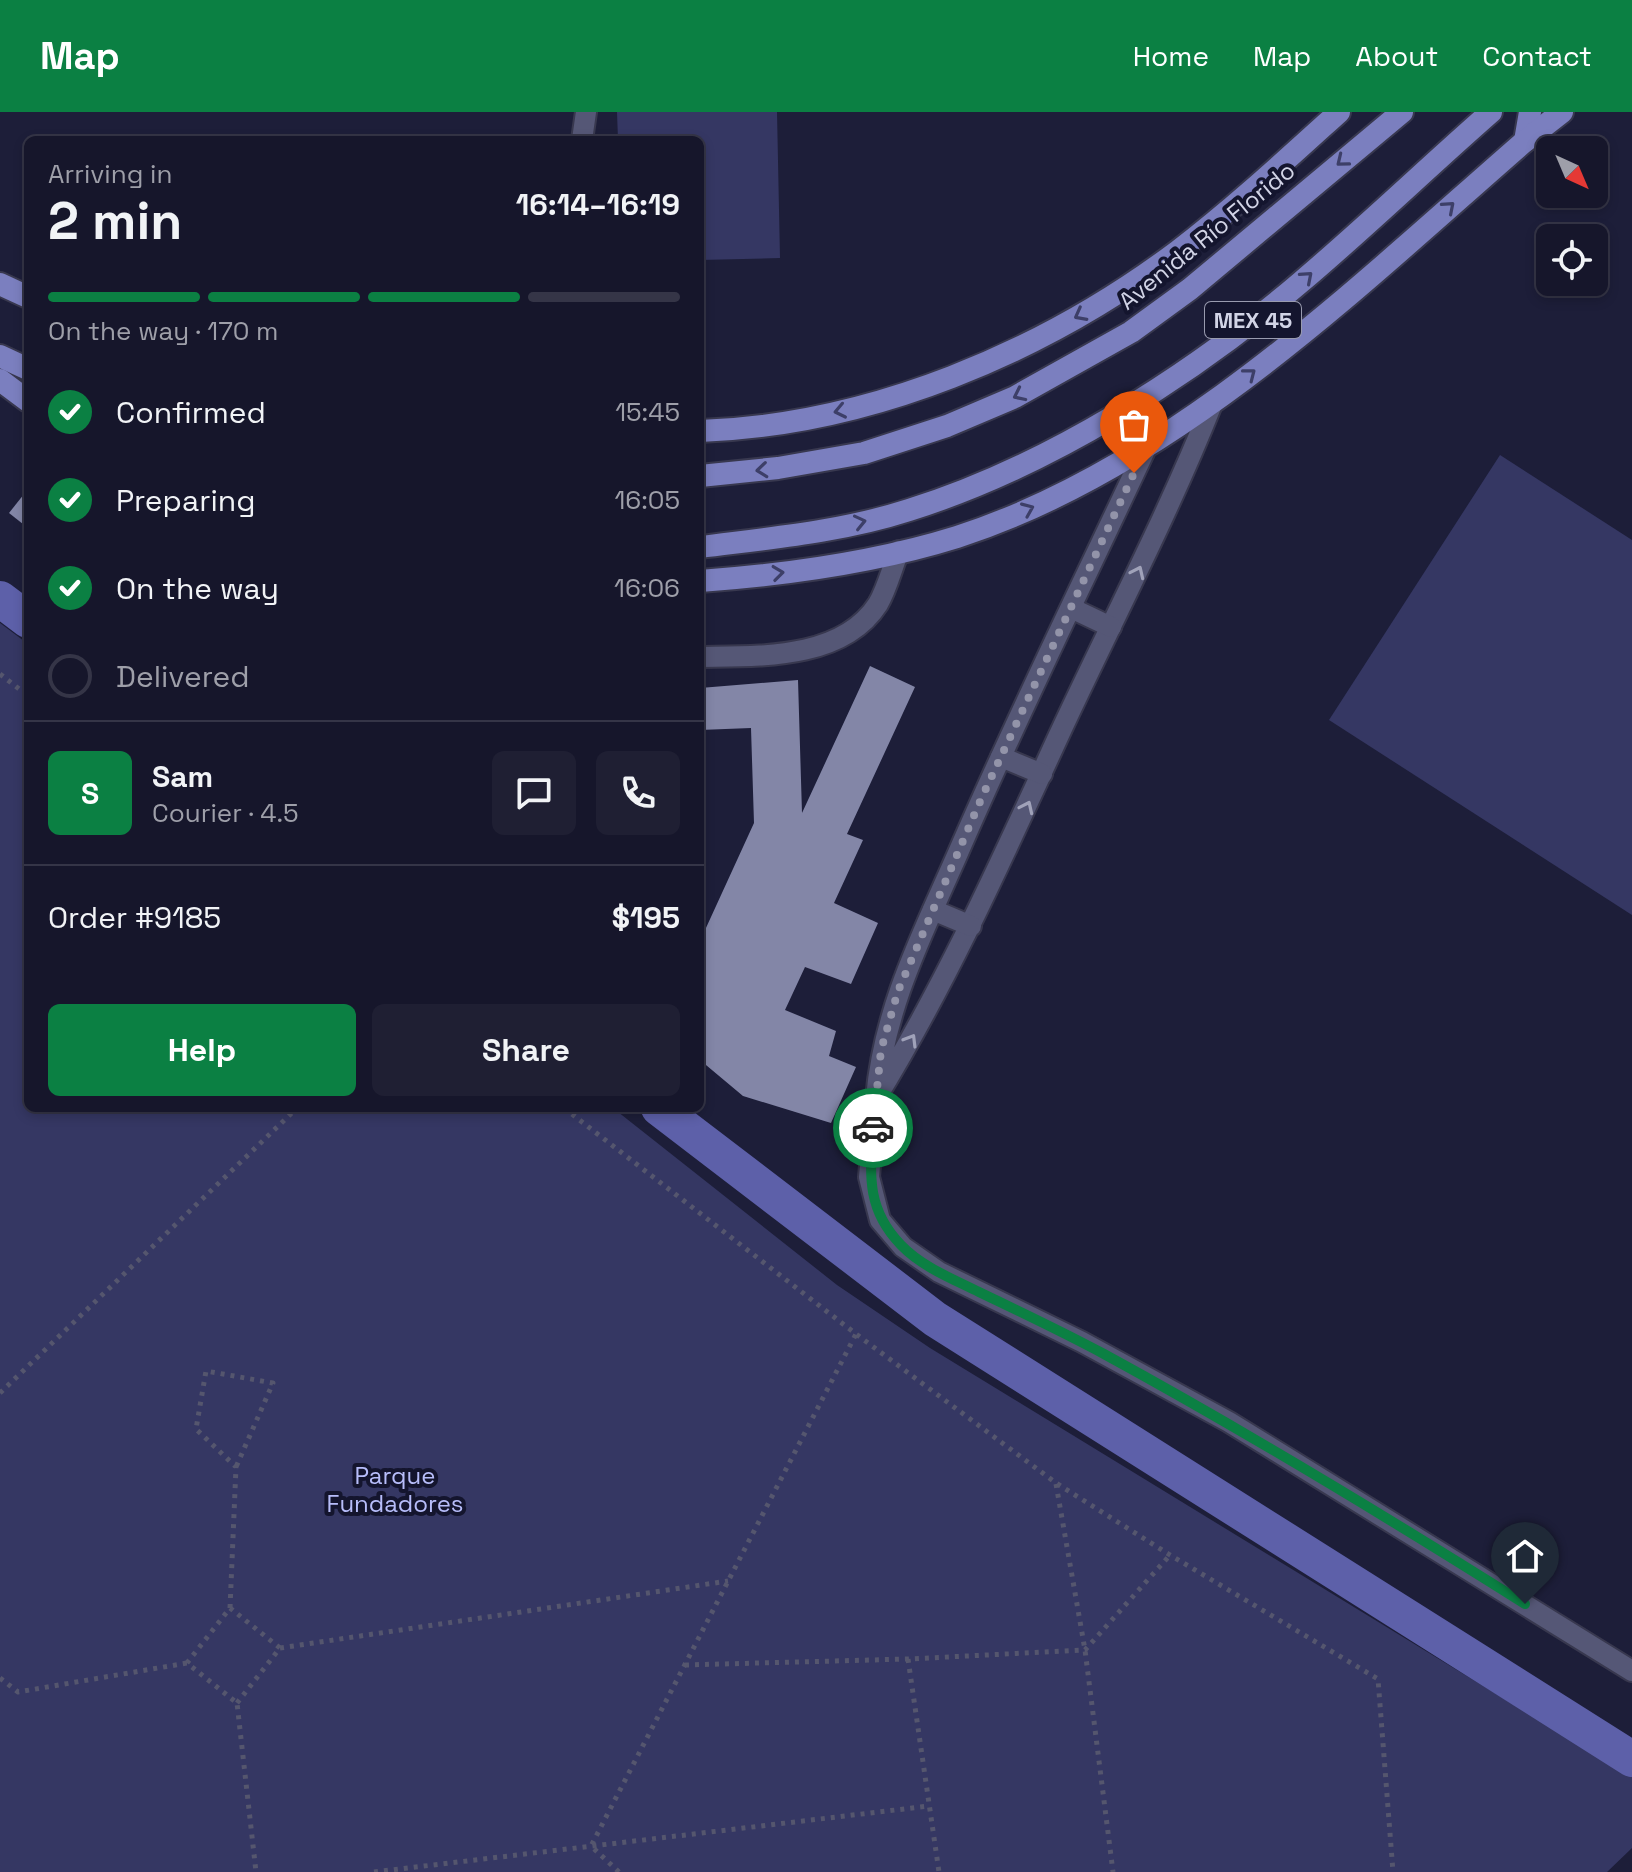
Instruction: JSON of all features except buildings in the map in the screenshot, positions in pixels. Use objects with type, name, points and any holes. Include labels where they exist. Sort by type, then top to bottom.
[{"type":"main road","points":[[704,431],[731,430],[840,411],[930,387],[1014,351],[1096,306],[1176,252],[1246,196],[1339,112]]},
{"type":"main road","name":"Avenida Río Florido","points":[[704,476],[778,468],[864,453],[947,426],[1015,397],[1131,332],[1190,289],[1402,112]]},
{"type":"main road","name":"MEX 45","points":[[704,547],[810,534],[908,511],[983,483],[1094,427],[1235,335],[1300,283],[1491,112]]},
{"type":"main road","points":[[1525,141],[1530,112]]},
{"type":"main road","points":[[704,581],[797,571],[956,537],[1034,507],[1096,477],[1212,404],[1562,112]]},
{"type":"main road","points":[[0,284],[24,295]]},
{"type":"main road","points":[[0,356],[24,367]]},
{"type":"main road","points":[[0,380],[24,398]]},
{"type":"lane","points":[[583,136],[586,112]]},
{"type":"lane","points":[[876,1098],[930,1008],[971,926],[1212,404]]},
{"type":"lane","points":[[1147,446],[1001,757],[898,991],[881,1050],[869,1177],[880,1220],[903,1247],[939,1272],[1082,1342],[1229,1422],[1632,1671]]},
{"type":"lane","points":[[704,657],[777,655],[837,639],[865,619],[879,602],[899,551]]},
{"type":"lane","points":[[1071,608],[1111,627]]},
{"type":"lane","points":[[1001,757],[1042,774]]},
{"type":"lane","points":[[933,910],[971,926]]},
{"type":"path","points":[[0,674],[24,693]]},
{"type":"path","points":[[0,1393],[293,1112]]},
{"type":"path","points":[[569,1112],[856,1334],[1056,1483],[1378,1679],[1393,1872]]},
{"type":"path","points":[[591,1846],[856,1334]]},
{"type":"path","points":[[0,1678],[18,1692],[187,1663],[230,1608],[236,1467],[273,1383],[206,1371],[196,1429],[236,1467]]},
{"type":"path","points":[[1056,1483],[1085,1650],[1113,1872]]},
{"type":"path","points":[[685,1665],[1085,1650],[1170,1555]]},
{"type":"path","points":[[256,1872],[237,1703],[280,1648],[729,1581]]},
{"type":"path","points":[[230,1608],[280,1648]]},
{"type":"path","points":[[908,1659],[939,1872]]},
{"type":"path","points":[[187,1663],[237,1703]]},
{"type":"path","points":[[374,1872],[929,1806]]},
{"type":"path","points":[[591,1846],[619,1872]]},
{"type":"green space","points":[[617,112],[777,112],[780,258],[704,260],[704,136],[618,136]]},
{"type":"green space","points":[[1500,455],[1632,540],[1632,915],[1329,720]]},
{"type":"green space","name":"Parque Fundadores","points":[[0,623],[24,641],[24,1112],[618,1112],[837,1285],[930,1348],[1632,1777],[1632,1848],[1607,1872],[0,1872]]},
{"type":"waterway","points":[[0,599],[24,617]]},
{"type":"waterway","points":[[664,1112],[935,1319],[1632,1759]]},
{"type":"way so far","points":[[873,1128],[881,1050],[898,991],[982,797],[1134,473]]},
{"type":"route","points":[[873,1128],[869,1177],[873,1195],[880,1220],[903,1247],[939,1272],[1082,1342],[1229,1422],[1525,1604]]}]
